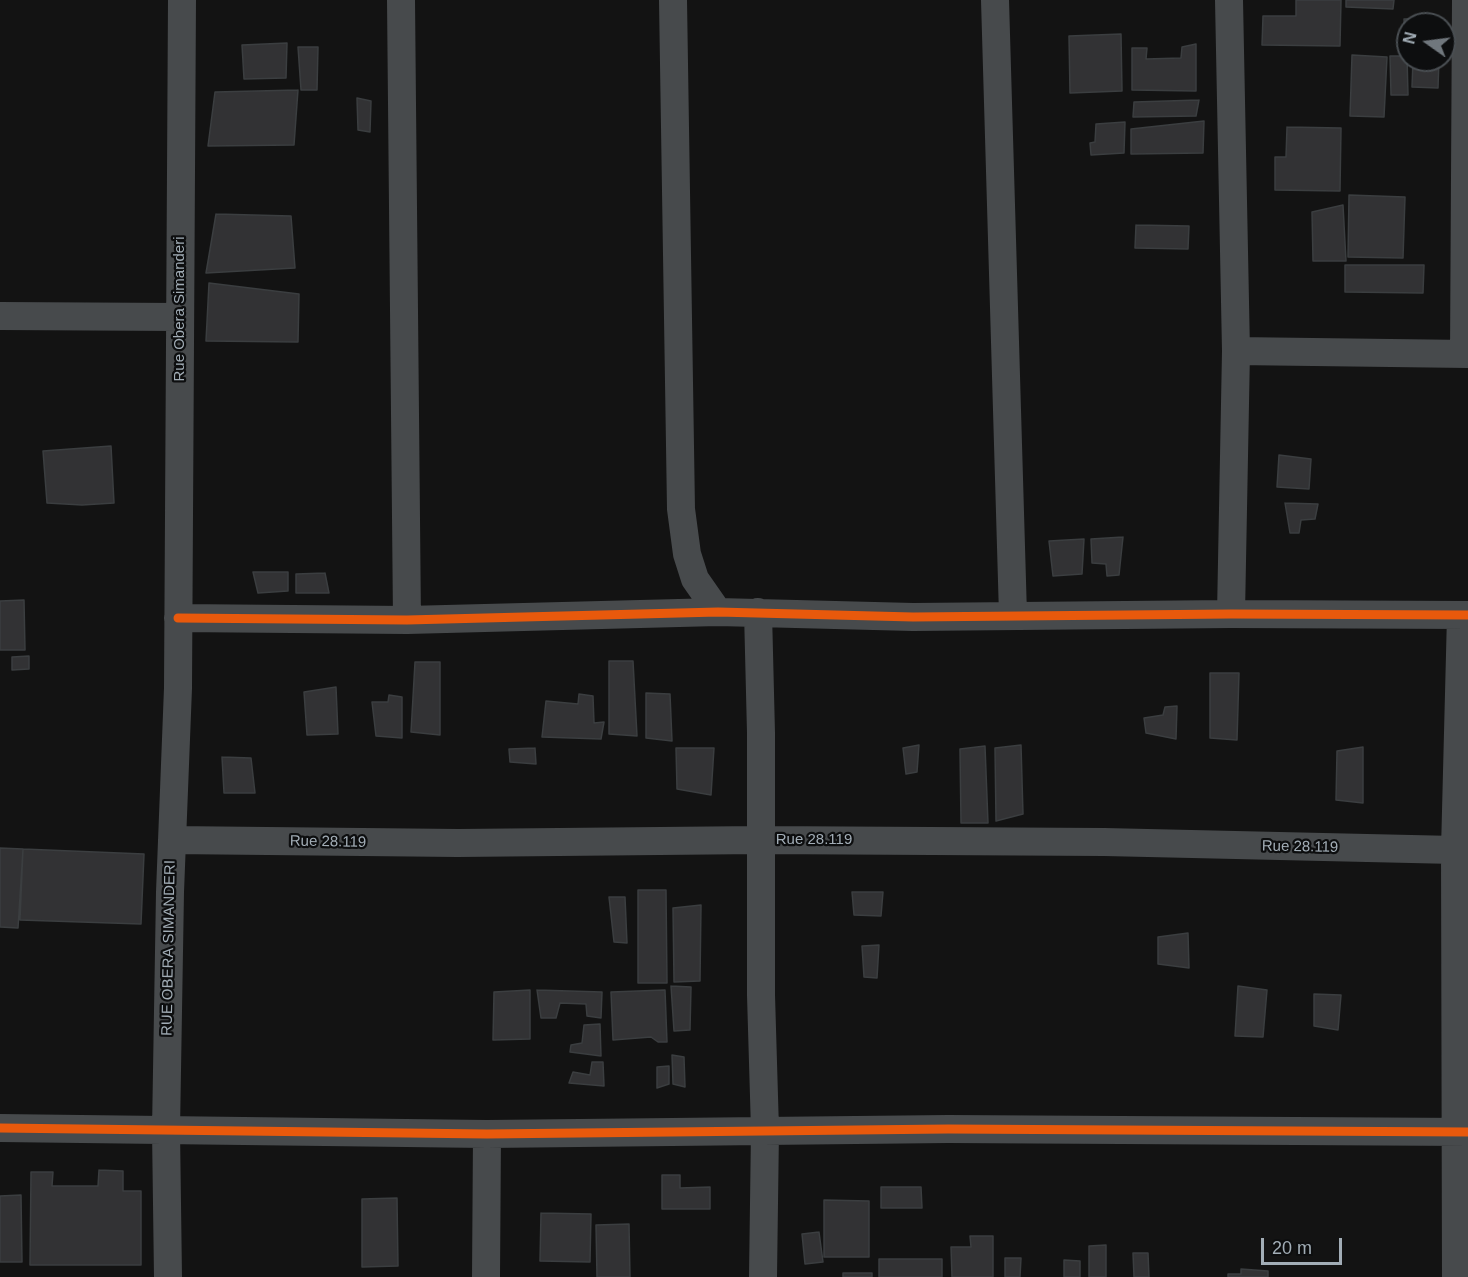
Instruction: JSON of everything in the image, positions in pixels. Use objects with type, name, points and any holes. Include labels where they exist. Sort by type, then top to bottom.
[{"type":"street","name":"Rue Obera Simanderi","points":[[178,618],[182,0]]},
{"type":"street","points":[[400,0],[407,620]]},
{"type":"street","points":[[673,0],[681,510],[687,554],[695,579],[718,612]]},
{"type":"street","points":[[995,0],[1013,615]]},
{"type":"street","points":[[1229,0],[1236,351],[1231,614]]},
{"type":"street","points":[[1236,351],[1466,354],[1466,0]]},
{"type":"street","points":[[0,316],[180,317]]},
{"type":"street","points":[[178,618],[407,620],[718,612],[913,617],[1231,614],[1464,615],[1455,850],[1462,1132],[1456,1277]]},
{"type":"street","points":[[758,612],[761,733],[761,995],[765,1130],[763,1277]]},
{"type":"street","name":"RUE OBERA SIMANDERI","points":[[168,1277],[166,1130],[178,618]]},
{"type":"street","name":"Rue 28.119","points":[[172,840],[458,843],[760,840],[1104,842],[1455,850]]},
{"type":"street","points":[[0,1128],[487,1134],[948,1129],[1462,1132]]},
{"type":"street","points":[[486,1277],[487,1134]]},
{"type":"building","points":[[1296,0],[1341,0],[1340,46],[1262,45],[1263,16],[1296,16]]},
{"type":"building","points":[[1346,0],[1394,0],[1393,9],[1346,7]]},
{"type":"building","points":[[1121,34],[1122,91],[1070,93],[1069,36]]},
{"type":"building","points":[[287,43],[286,78],[244,79],[242,45]]},
{"type":"building","points":[[1196,44],[1196,91],[1132,90],[1132,48],[1147,48],[1146,59],[1181,58],[1182,47]]},
{"type":"building","points":[[298,47],[318,47],[317,90],[301,90]]},
{"type":"building","points":[[1352,55],[1387,57],[1384,117],[1350,116]]},
{"type":"building","points":[[1390,56],[1396,56],[1396,72],[1407,72],[1408,95],[1391,95]]},
{"type":"building","points":[[1413,72],[1439,72],[1438,88],[1412,87]]},
{"type":"building","points":[[298,90],[294,145],[208,146],[215,92]]},
{"type":"building","points":[[357,98],[371,101],[370,132],[358,130]]},
{"type":"building","points":[[1199,100],[1196,116],[1133,117],[1134,102]]},
{"type":"building","points":[[1204,121],[1203,153],[1131,154],[1131,129]]},
{"type":"building","points":[[1125,122],[1124,153],[1091,155],[1090,143],[1095,142],[1096,124]]},
{"type":"building","points":[[1287,127],[1341,128],[1340,191],[1275,190],[1275,157],[1286,157]]},
{"type":"building","points":[[1349,195],[1405,197],[1403,258],[1348,257]]},
{"type":"building","points":[[1343,205],[1346,261],[1313,261],[1312,212]]},
{"type":"building","points":[[216,214],[291,216],[295,268],[206,273]]},
{"type":"building","points":[[1136,225],[1189,226],[1188,249],[1135,248]]},
{"type":"building","points":[[1345,265],[1424,265],[1423,293],[1345,292]]},
{"type":"building","points":[[209,283],[299,294],[298,342],[206,341]]},
{"type":"building","points":[[111,446],[114,503],[82,505],[47,503],[43,451]]},
{"type":"building","points":[[1279,455],[1311,459],[1309,489],[1277,487]]},
{"type":"building","points":[[1285,503],[1318,504],[1315,519],[1301,520],[1299,533],[1290,533]]},
{"type":"building","points":[[1123,537],[1119,575],[1107,576],[1106,564],[1092,563],[1091,539]]},
{"type":"building","points":[[1084,539],[1082,574],[1053,576],[1049,541]]},
{"type":"building","points":[[253,572],[288,572],[288,591],[258,593]]},
{"type":"building","points":[[325,573],[329,593],[296,593],[296,574]]},
{"type":"building","points":[[24,600],[25,650],[0,650],[0,601]]},
{"type":"building","points":[[29,656],[29,669],[12,670],[12,657]]},
{"type":"building","points":[[609,661],[633,661],[637,736],[609,734]]},
{"type":"building","points":[[415,662],[440,662],[440,735],[411,732]]},
{"type":"building","points":[[1210,673],[1239,673],[1237,740],[1210,738]]},
{"type":"building","points":[[336,687],[338,734],[307,735],[304,692]]},
{"type":"building","points":[[646,693],[670,694],[672,741],[646,738]]},
{"type":"building","points":[[579,694],[593,696],[594,723],[604,722],[601,739],[542,737],[546,701],[578,704]]},
{"type":"building","points":[[389,695],[402,697],[402,738],[376,736],[372,702],[388,702]]},
{"type":"building","points":[[1177,706],[1176,739],[1146,733],[1144,718],[1163,715],[1165,707]]},
{"type":"building","points":[[919,745],[917,772],[906,774],[903,748]]},
{"type":"building","points":[[1021,745],[1023,814],[996,821],[995,748]]},
{"type":"building","points":[[985,746],[988,823],[961,823],[960,749]]},
{"type":"building","points":[[1363,747],[1363,803],[1336,800],[1337,751]]},
{"type":"building","points":[[535,748],[536,764],[510,762],[509,749]]},
{"type":"building","points":[[676,748],[714,748],[711,795],[677,789]]},
{"type":"building","points":[[222,757],[251,758],[255,793],[224,793]]},
{"type":"building","points":[[0,848],[23,849],[18,928],[0,927]]},
{"type":"building","points":[[23,849],[144,854],[141,924],[20,920]]},
{"type":"building","points":[[638,890],[666,890],[667,983],[638,983]]},
{"type":"building","points":[[852,892],[883,892],[881,916],[854,915]]},
{"type":"building","points":[[609,897],[625,897],[627,943],[614,942]]},
{"type":"building","points":[[701,905],[700,981],[674,982],[673,908]]},
{"type":"building","points":[[1188,933],[1189,968],[1158,964],[1158,937]]},
{"type":"building","points":[[879,945],[877,978],[864,977],[862,946]]},
{"type":"building","points":[[671,986],[691,987],[690,1030],[674,1031]]},
{"type":"building","points":[[1238,986],[1267,990],[1263,1037],[1235,1036]]},
{"type":"building","points":[[530,990],[530,1039],[493,1040],[494,992]]},
{"type":"building","points":[[537,990],[602,992],[601,1018],[587,1016],[586,1004],[560,1003],[556,1018],[541,1018]]},
{"type":"building","points":[[665,990],[667,1042],[658,1042],[651,1037],[613,1040],[611,992]]},
{"type":"building","points":[[1314,994],[1341,995],[1338,1030],[1314,1026]]},
{"type":"building","points":[[600,1024],[601,1056],[570,1052],[571,1045],[582,1043],[584,1025]]},
{"type":"building","points":[[672,1055],[684,1057],[685,1087],[673,1084]]},
{"type":"building","points":[[592,1062],[603,1062],[604,1086],[569,1083],[573,1072],[590,1075]]},
{"type":"building","points":[[669,1066],[669,1084],[657,1088],[657,1067]]},
{"type":"building","points":[[99,1170],[123,1171],[123,1191],[141,1191],[141,1265],[30,1265],[31,1172],[53,1172],[52,1186],[98,1186]]},
{"type":"building","points":[[662,1175],[680,1175],[680,1188],[710,1187],[710,1209],[662,1209]]},
{"type":"building","points":[[881,1187],[921,1187],[922,1208],[881,1208]]},
{"type":"building","points":[[21,1195],[22,1262],[0,1262],[0,1196]]},
{"type":"building","points":[[397,1198],[398,1266],[362,1267],[362,1199]]},
{"type":"building","points":[[824,1200],[869,1201],[869,1257],[824,1257]]},
{"type":"building","points":[[541,1213],[591,1214],[590,1262],[540,1261]]},
{"type":"building","points":[[629,1224],[630,1277],[597,1277],[596,1225]]},
{"type":"building","points":[[819,1232],[823,1262],[805,1264],[802,1234]]},
{"type":"building","points":[[970,1236],[993,1236],[993,1277],[952,1277],[951,1247],[971,1247]]},
{"type":"building","points":[[1106,1245],[1106,1277],[1089,1277],[1089,1246]]},
{"type":"building","points":[[1133,1253],[1148,1253],[1149,1277],[1134,1277]]},
{"type":"building","points":[[1005,1258],[1021,1258],[1020,1277],[1005,1277]]},
{"type":"building","points":[[879,1259],[942,1259],[942,1277],[879,1277]]},
{"type":"building","points":[[1064,1260],[1080,1261],[1080,1277],[1064,1277]]},
{"type":"building","points":[[1241,1269],[1268,1271],[1268,1277],[1228,1277],[1228,1274],[1241,1274]]},
{"type":"building","points":[[843,1273],[872,1273],[872,1277],[843,1277]]},
{"type":"cycle path","points":[[178,618],[407,620],[718,612],[913,617],[1231,614],[1468,615]]},
{"type":"cycle path","points":[[0,1128],[487,1134],[948,1129],[1468,1132]]}]
